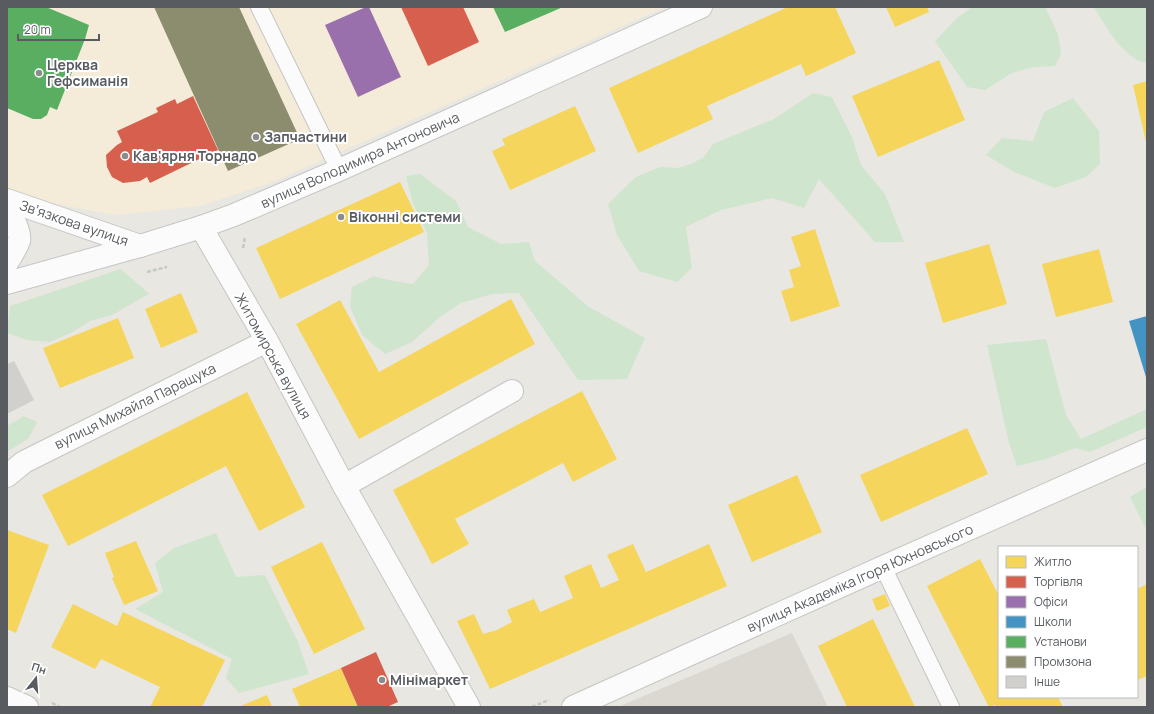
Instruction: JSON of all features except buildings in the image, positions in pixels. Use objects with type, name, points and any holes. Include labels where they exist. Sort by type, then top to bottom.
[{"type":"street","name":"вулиця Володимира Антоновича","points":[[7,283],[140,246],[234,215],[339,170],[701,7]]},
{"type":"street","name":"Звʼязкова вулиця","points":[[7,200],[140,246]]},
{"type":"street","points":[[7,209],[12,216],[19,239],[7,263]]},
{"type":"street","name":"Житомирська вулиця","points":[[201,227],[266,341],[344,486],[469,707]]},
{"type":"street","name":"вулиця Михайла Паращука","points":[[7,476],[24,462],[266,341]]},
{"type":"street","points":[[344,486],[512,391]]},
{"type":"street","name":"вулиця Академіка Ігоря Юхновського","points":[[573,707],[1147,450]]},
{"type":"street","points":[[7,698],[28,707]]},
{"type":"lane","points":[[259,7],[339,170]]},
{"type":"lane","points":[[883,567],[951,707]]},
{"type":"shaded area","points":[[7,7],[665,7],[273,182],[200,206],[115,215],[41,201],[7,188]]},
{"type":"shaded area","points":[[792,633],[828,707],[618,707]]},
{"type":"green space","points":[[972,7],[1045,7],[1058,34],[1061,54],[1055,66],[1033,67],[1012,73],[985,90],[967,87],[935,41],[957,18]]},
{"type":"green space","points":[[1094,7],[1147,7],[1147,63],[1131,56],[1123,49],[1116,41]]},
{"type":"green space","points":[[813,93],[832,97],[852,137],[861,165],[885,194],[904,242],[875,242],[819,179],[804,208],[772,198],[721,210],[686,227],[692,268],[677,282],[639,271],[617,235],[608,204],[636,177],[660,167],[679,168],[691,164],[704,157],[713,144],[774,119]]},
{"type":"green space","points":[[1073,98],[1099,131],[1100,164],[1086,177],[1055,188],[1014,172],[986,155],[1002,138],[1033,141],[1044,112]]},
{"type":"green space","points":[[420,174],[456,201],[468,227],[501,244],[529,242],[535,261],[589,307],[645,338],[627,379],[578,380],[519,293],[492,294],[461,303],[440,317],[412,342],[385,354],[362,335],[350,306],[352,287],[374,276],[413,284],[429,265],[427,233],[413,204],[406,176]]},
{"type":"green space","points":[[121,269],[149,294],[112,315],[90,321],[71,333],[50,342],[27,340],[7,333],[10,306]]},
{"type":"green space","points":[[1046,339],[1066,415],[1081,439],[1147,409],[1147,427],[1090,452],[1075,448],[1046,459],[1017,466],[1009,443],[987,345]]},
{"type":"green space","points":[[24,416],[37,422],[29,438],[7,452],[7,426]]},
{"type":"green space","points":[[1147,487],[1147,531],[1130,497]]},
{"type":"green space","points":[[216,533],[236,577],[265,575],[298,642],[309,674],[239,693],[226,678],[232,659],[135,609],[163,592],[155,563],[174,548]]},
{"type":"place","name":"Церква Гефсиманія","points":[[39,73]]},
{"type":"place","name":"Запчастини","points":[[256,137]]},
{"type":"place","name":"Кав'ярня Торнадо","points":[[125,156]]},
{"type":"place","name":"Віконні системи","points":[[341,217]]},
{"type":"place","name":"Мінімаркет","points":[[382,680]]}]
